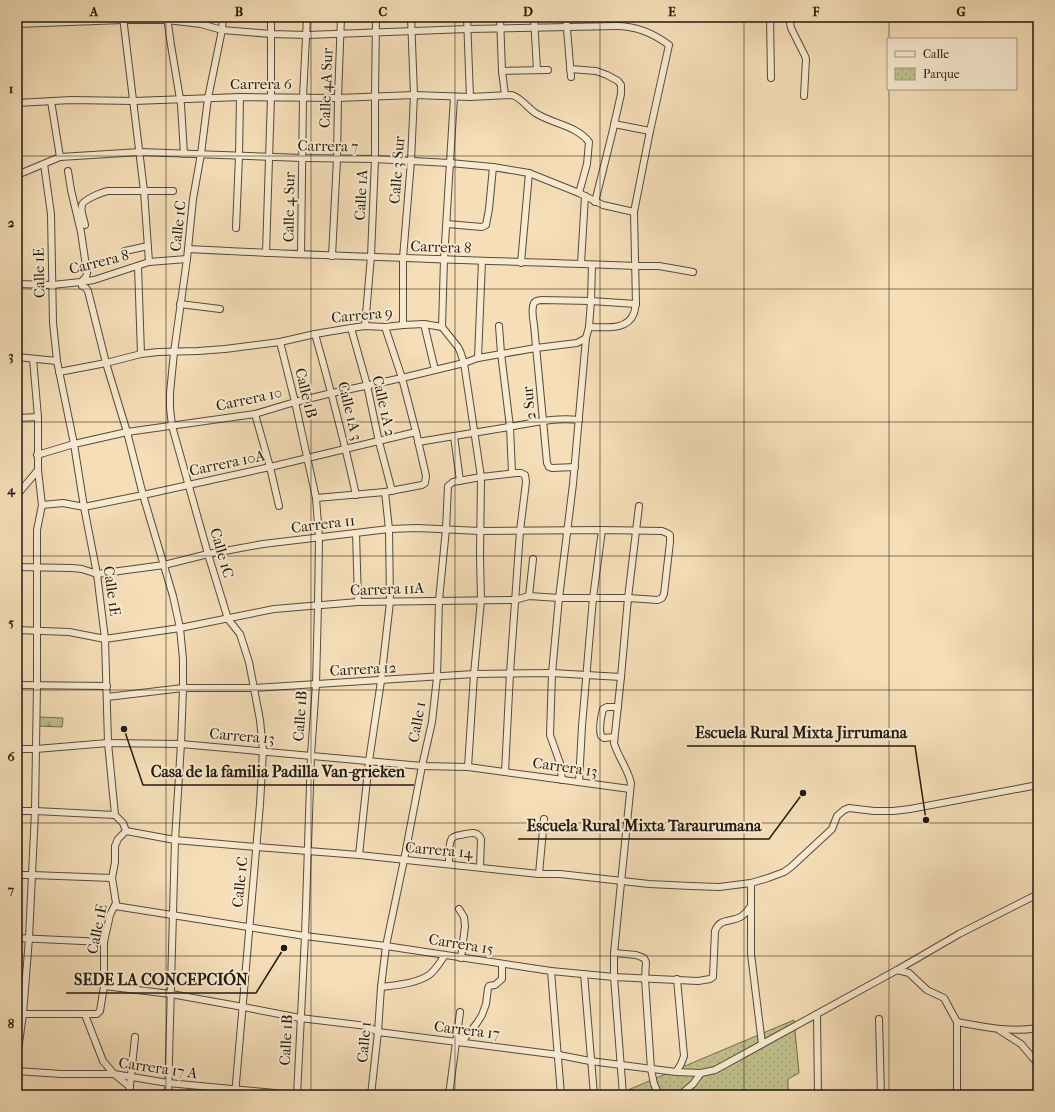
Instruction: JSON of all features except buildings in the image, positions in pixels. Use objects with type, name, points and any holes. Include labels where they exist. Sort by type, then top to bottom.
[{"type":"street","name":"Calle 1C","points":[[223,17],[222,30],[208,98],[201,154],[193,199],[187,259],[174,352],[170,408],[172,426],[228,619],[240,634],[249,662],[260,720],[263,751],[257,848],[235,1092]]},
{"type":"street","points":[[266,253],[271,97],[271,17]]},
{"type":"street","name":"Calle 4 Sur","points":[[301,254],[303,98],[307,17]]},
{"type":"street","name":"Calle 4A Sur","points":[[332,256],[337,159],[341,17]]},
{"type":"street","name":"Calle 1A","points":[[364,326],[371,256],[376,159],[376,17]]},
{"type":"street","name":"Calle 3 Sur","points":[[403,325],[403,258],[411,161],[414,95],[411,17]]},
{"type":"street","points":[[467,17],[470,97]]},
{"type":"street","points":[[500,17],[502,71],[506,96],[512,95],[517,97],[537,114],[573,130],[586,138],[589,142],[590,146],[582,195],[581,264]]},
{"type":"street","points":[[534,17],[537,70]]},
{"type":"street","points":[[566,17],[571,76]]},
{"type":"street","points":[[770,17],[771,78]]},
{"type":"street","points":[[789,17],[792,28],[806,56],[804,96]]},
{"type":"street","points":[[123,18],[140,152],[149,262]]},
{"type":"street","points":[[18,24],[30,21],[123,18],[168,19],[201,24],[222,30],[271,34],[307,35],[567,26],[630,27],[652,34],[669,45],[634,212],[636,266],[636,304],[634,314],[622,325],[589,327]]},
{"type":"street","points":[[168,19],[180,100],[184,154]]},
{"type":"street","points":[[570,69],[596,72],[607,75],[618,81],[621,85],[621,94],[595,202]]},
{"type":"street","points":[[502,71],[548,70]]},
{"type":"street","name":"Carrera 6","points":[[17,103],[69,100],[180,100],[240,97],[338,98],[414,95],[454,97],[506,96]]},
{"type":"street","points":[[236,228],[240,97]]},
{"type":"street","points":[[454,97],[444,260],[442,327],[458,347],[464,363],[481,477],[481,600],[474,674],[468,767]]},
{"type":"street","points":[[51,101],[62,156]]},
{"type":"street","points":[[614,124],[650,131]]},
{"type":"street","name":"Carrera 7","points":[[17,175],[62,156],[140,152],[376,159],[450,163],[493,167],[530,173],[595,202],[609,207],[634,212]]},
{"type":"street","name":"Calle 1E","points":[[44,164],[51,214],[53,323],[57,361],[74,444],[97,574],[105,639],[108,743],[115,815],[122,823],[126,831],[116,842],[115,862],[112,878],[116,898],[115,906],[110,915],[104,942],[104,986],[100,1011],[97,1014],[86,1015]]},
{"type":"street","points":[[447,224],[482,227],[486,225],[493,167]]},
{"type":"street","points":[[68,171],[81,232],[87,273],[87,276],[82,280],[82,286],[88,290],[106,363],[173,596],[180,628],[183,659],[183,688],[172,916],[168,1095]]},
{"type":"street","points":[[521,262],[530,173]]},
{"type":"street","points":[[85,225],[81,207],[82,204],[103,192],[173,191]]},
{"type":"street","points":[[125,252],[148,246]]},
{"type":"street","name":"Carrera 8","points":[[188,249],[332,256],[659,266],[693,272]]},
{"type":"street","name":"Carrera 8","points":[[17,284],[52,285],[83,282],[94,280],[149,262],[187,259]]},
{"type":"street","points":[[478,358],[482,261]]},
{"type":"street","points":[[562,780],[560,763],[550,735],[552,673],[559,598],[575,467],[586,338],[589,327],[592,265]]},
{"type":"street","points":[[138,266],[141,354]]},
{"type":"street","name":"2 Sur","points":[[575,467],[552,468],[548,466],[533,310],[534,303],[538,301],[591,301]]},
{"type":"street","points":[[591,301],[636,304]]},
{"type":"street","points":[[180,304],[220,309]]},
{"type":"street","points":[[424,324],[435,370]]},
{"type":"street","name":"Carrera 9","points":[[59,372],[106,363],[141,354],[225,349],[280,342],[315,334],[364,326],[385,327],[424,324],[442,327]]},
{"type":"street","points":[[499,326],[510,427],[512,473]]},
{"type":"street","points":[[316,498],[385,492],[425,483],[426,476],[416,432],[402,378],[385,327]]},
{"type":"street","name":"Calle 1A 2","points":[[351,328],[367,385],[379,442],[392,491]]},
{"type":"street","name":"Calle 1A 3","points":[[315,334],[332,393],[356,495]]},
{"type":"street","name":"Carrera 10","points":[[38,455],[74,444],[127,432],[256,414],[295,402],[402,378],[464,363],[478,358],[501,353],[577,343],[586,338]]},
{"type":"street","name":"Calle 1B","points":[[280,342],[316,498],[319,538],[316,684],[311,756],[305,936],[296,1095]]},
{"type":"street","points":[[17,357],[57,361]]},
{"type":"street","points":[[17,1058],[20,1014],[29,938],[35,811],[38,567],[37,530],[42,505],[38,470],[38,417],[33,359]]},
{"type":"street","points":[[256,414],[279,506]]},
{"type":"street","points":[[17,418],[38,417]]},
{"type":"street","points":[[418,442],[544,421],[562,419],[579,420]]},
{"type":"street","name":"Carrera 10A","points":[[42,505],[63,503],[84,507],[270,468],[416,432]]},
{"type":"street","points":[[454,436],[460,481],[512,473],[521,473],[526,477],[515,600],[505,772]]},
{"type":"street","points":[[17,495],[38,470]]},
{"type":"street","name":"Calle 1","points":[[371,1095],[386,946],[432,722],[437,677],[439,600],[446,529],[448,488],[453,482],[460,481]]},
{"type":"street","points":[[359,855],[369,761],[381,681],[390,602],[389,529],[385,492]]},
{"type":"street","points":[[623,1095],[614,977],[614,953],[630,789],[629,778],[614,743],[614,737],[628,598],[640,506]]},
{"type":"street","name":"Carrera 11","points":[[17,567],[72,568],[97,574],[164,565],[208,554],[263,544],[389,529],[417,528],[480,531],[636,530]]},
{"type":"street","points":[[579,782],[593,598],[602,530]]},
{"type":"street","name":"Carrera 11A","points":[[17,630],[37,630],[79,634],[105,639],[180,628],[274,609],[358,602],[515,600],[529,596],[658,600],[662,598],[670,536],[662,531],[636,530]]},
{"type":"street","points":[[356,533],[358,602]]},
{"type":"street","points":[[529,596],[533,559]]},
{"type":"street","name":"Carrera 12","points":[[107,697],[183,688],[254,688],[474,674],[552,673],[621,677]]},
{"type":"street","points":[[17,685],[37,684],[107,686]]},
{"type":"street","points":[[614,737],[604,738],[601,736],[602,715],[603,709],[607,707],[618,707]]},
{"type":"street","name":"Carrera 13","points":[[17,749],[108,743],[181,744],[422,766],[468,767],[630,789]]},
{"type":"street","name":"Carrera 14","points":[[126,831],[175,840],[257,848],[359,855],[649,884],[719,887],[751,883],[784,872],[832,829],[837,816],[849,808],[874,811],[910,809],[1038,785]]},
{"type":"street","points":[[17,811],[115,815]]},
{"type":"street","points":[[539,874],[544,819]]},
{"type":"street","points":[[449,864],[450,843],[453,838],[455,836],[474,833],[479,835],[481,839],[480,867]]},
{"type":"street","points":[[17,875],[112,878]]},
{"type":"street","points":[[751,883],[751,954],[762,1044]]},
{"type":"street","name":"Carrera 17","points":[[104,986],[171,994],[300,1018],[366,1026],[378,1032],[456,1041],[651,1069],[701,1073],[715,1070],[897,970],[959,934],[1038,894]]},
{"type":"street","name":"Carrera 15","points":[[115,906],[305,936],[386,946],[551,971],[614,977],[698,981],[712,978],[716,929],[720,923],[742,916],[751,906]]},
{"type":"street","points":[[459,909],[464,917],[465,926],[461,958]]},
{"type":"street","points":[[17,938],[104,942]]},
{"type":"street","points":[[614,953],[636,955],[644,958],[646,962],[645,979],[651,1069],[654,1084],[659,1095]]},
{"type":"street","points":[[381,987],[400,985],[429,975],[445,955]]},
{"type":"street","points":[[456,1041],[465,1038],[480,1019],[486,1004],[489,986],[495,985],[502,979],[502,964]]},
{"type":"street","points":[[897,970],[909,973],[927,990],[944,998],[957,1022],[957,1095]]},
{"type":"street","points":[[551,971],[561,1095]]},
{"type":"street","points":[[584,974],[594,1095]]},
{"type":"street","points":[[676,1072],[682,1064],[684,1056],[677,980]]},
{"type":"street","points":[[449,1095],[460,1012]]},
{"type":"street","points":[[20,1014],[86,1015],[103,1061],[114,1074],[130,1087]]},
{"type":"street","points":[[817,1014],[818,1095]]},
{"type":"street","points":[[879,1019],[880,1095]]},
{"type":"street","points":[[957,1022],[998,1029],[1025,1030],[1038,1028]]},
{"type":"street","points":[[998,1029],[1021,1044],[1038,1064]]},
{"type":"street","points":[[129,1095],[132,1078],[135,1037]]},
{"type":"street","name":"Carrera 17 A","points":[[17,1071],[68,1074],[114,1074],[132,1078],[235,1092],[296,1095]]},
{"type":"street","points":[[680,1095],[693,1084],[701,1073]]},
{"type":"green space","points":[[38,717],[63,718],[62,727],[38,726]]},
{"type":"green space","points":[[794,1020],[799,1073],[788,1079],[788,1088],[792,1095],[616,1095]]},
{"type":"place","name":"Casa de la familia Padilla Van-grieken","points":[[124,729]]},
{"type":"place","name":"Escuela Rural Mixta Taraurumana","points":[[803,793]]},
{"type":"place","name":"Escuela Rural Mixta Jirrumana","points":[[926,820]]},
{"type":"place","name":"SEDE LA CONCEPCIÓN","points":[[284,948]]}]
